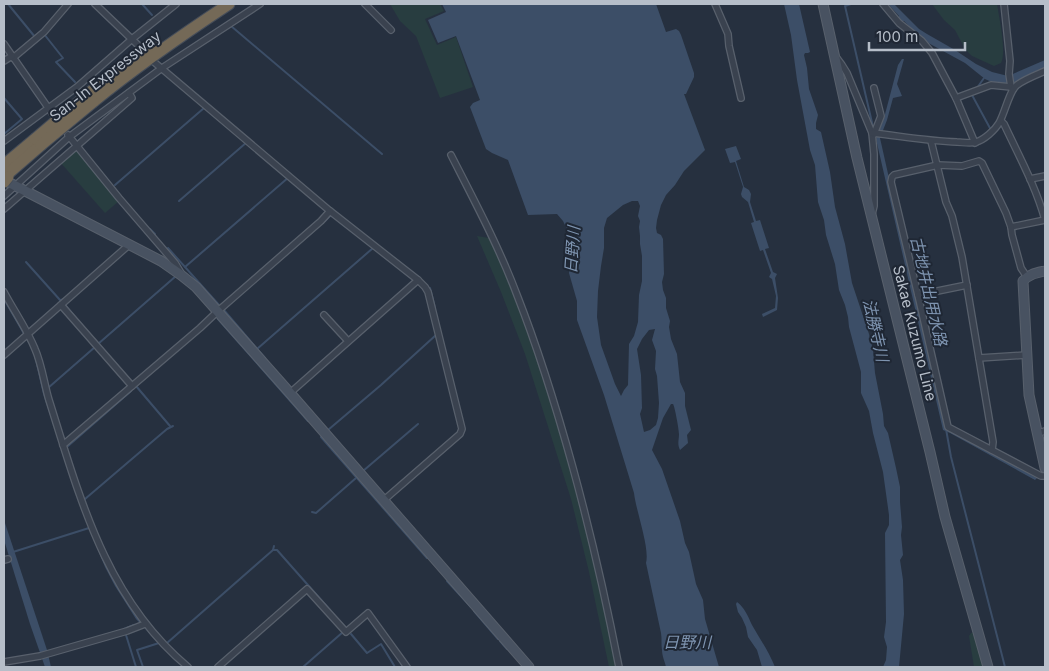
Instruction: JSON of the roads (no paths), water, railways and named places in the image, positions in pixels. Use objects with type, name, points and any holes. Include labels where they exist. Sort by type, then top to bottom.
[{"type":"highway","name":"San-In Expressway","points":[[11,181],[38,142],[135,59],[219,4]]},
{"type":"highway","name":"San-In Expressway","points":[[90,99],[229,4]]},
{"type":"highway","name":"San-In Expressway","points":[[11,181],[38,142]]},
{"type":"street","points":[[4,61],[13,57],[44,32],[68,4]]},
{"type":"street","points":[[95,4],[139,46]]},
{"type":"street","points":[[4,141],[77,87],[176,4]]},
{"type":"street","points":[[4,196],[11,181],[164,67],[259,4]]},
{"type":"street","points":[[366,4],[391,30]]},
{"type":"street","points":[[715,4],[728,34],[741,98]]},
{"type":"street","name":"Sakae Kuzumo Line","points":[[823,4],[945,516],[988,667]]},
{"type":"street","points":[[883,4],[899,23],[929,49],[956,98],[975,143]]},
{"type":"street","points":[[876,134],[931,141],[975,143],[991,133],[1000,121],[1012,87],[1009,74],[1010,62],[1004,4]]},
{"type":"street","points":[[4,44],[48,109],[119,198],[175,263],[181,275]]},
{"type":"street","points":[[834,55],[847,73],[876,134]]},
{"type":"street","points":[[154,62],[164,67],[330,211],[418,280],[428,292],[462,429],[460,434],[384,500]]},
{"type":"street","points":[[956,98],[991,85],[1012,87],[1045,72]]},
{"type":"street","points":[[872,216],[874,206],[874,154],[876,134],[881,116],[874,88]]},
{"type":"street","points":[[4,209],[11,181],[77,146],[132,98],[129,93]]},
{"type":"street","points":[[1000,121],[1004,124],[1030,179],[1045,220],[1012,227]]},
{"type":"street","points":[[931,141],[946,202],[952,216],[967,285],[993,442],[992,450]]},
{"type":"street","points":[[451,155],[497,248],[517,293],[537,348],[564,436],[591,536],[619,667]]},
{"type":"street","points":[[1027,276],[1021,268],[1012,235],[1012,227],[982,163],[979,161],[962,166],[938,165],[894,175],[891,179],[948,427],[1041,476],[1045,476]]},
{"type":"street","points":[[1030,179],[1045,176]]},
{"type":"street","points":[[11,181],[161,261],[196,287],[529,667]]},
{"type":"street","points":[[63,445],[200,328],[330,211]]},
{"type":"street","points":[[4,355],[130,244]]},
{"type":"street","points":[[1045,271],[1027,276],[1023,282],[1029,395],[1041,432],[1045,468]]},
{"type":"street","points":[[290,393],[418,280]]},
{"type":"street","points":[[918,295],[967,285]]},
{"type":"street","points":[[4,292],[36,353],[63,445],[92,529],[109,566],[143,625],[188,667]]},
{"type":"street","points":[[61,305],[132,386]]},
{"type":"street","points":[[324,315],[348,341]]},
{"type":"street","points":[[979,358],[1026,355]]},
{"type":"street","points":[[218,667],[307,589],[346,632],[368,613],[407,667]]},
{"type":"street","points":[[4,662],[48,654],[143,625]]},
{"type":"water","points":[[442,4],[656,4],[666,32],[676,29],[681,35],[694,73],[686,94],[684,94],[705,150],[684,171],[666,195],[661,205],[656,228],[657,233],[663,239],[663,290],[670,321],[671,339],[677,354],[680,382],[685,393],[685,406],[691,430],[687,435],[688,443],[680,450],[677,419],[674,406],[671,404],[663,418],[652,450],[662,469],[680,521],[696,584],[703,600],[705,619],[719,667],[666,667],[662,652],[661,633],[646,563],[646,548],[634,493],[604,395],[577,320],[577,301],[569,273],[572,245],[568,231],[557,214],[528,215],[508,160],[486,149],[470,107],[473,103],[480,100],[456,36],[438,43],[428,20],[446,12]],"holes":[[[632,201],[638,201],[640,206],[638,216],[640,221],[642,281],[639,295],[638,322],[634,336],[629,344],[628,385],[621,396],[601,345],[597,317],[598,291],[604,248],[604,228],[607,218],[623,205]],[[655,329],[652,340],[656,351],[655,369],[659,403],[658,418],[656,425],[644,432],[640,414],[642,408],[641,375],[637,349],[649,330]]]},
{"type":"water","points":[[784,4],[799,4],[810,52],[804,55],[809,89],[818,115],[816,129],[821,132],[852,283],[873,350],[884,426],[888,433],[900,487],[903,555],[900,560],[903,580],[904,614],[899,667],[883,667],[886,660],[887,647],[884,637],[886,622],[885,533],[889,525],[889,515],[883,472],[869,411],[861,393],[861,372],[818,202],[815,165],[810,150]]},
{"type":"water","points":[[888,4],[894,4],[919,29],[992,72],[1008,76],[1045,60],[1045,69],[1015,83],[994,83],[985,79],[965,63],[921,39],[913,30],[910,30],[911,28],[904,21],[898,18],[899,16]]},
{"type":"water","points":[[904,59],[897,84],[902,96],[893,98],[880,138],[945,428],[1037,478],[1035,480],[943,430],[876,139],[884,118],[898,65]]},
{"type":"water","points":[[736,146],[741,159],[736,161],[744,187],[751,194],[750,202],[756,221],[760,220],[769,248],[765,249],[773,272],[777,274],[775,278],[778,298],[777,310],[763,317],[762,314],[775,308],[776,296],[772,279],[769,277],[771,273],[763,250],[760,251],[751,223],[754,222],[748,202],[741,194],[743,187],[735,162],[730,163],[725,149]]},
{"type":"water","points":[[4,297],[33,348],[101,553],[114,580],[129,604],[166,651],[136,619],[105,567],[88,526],[43,394],[33,351],[4,301]]},
{"type":"water","points":[[4,520],[51,667],[45,667],[30,624],[4,540]]},
{"type":"water","name":"日野川","points":[[737,602],[746,612],[775,667],[762,667],[757,650],[748,637],[746,627],[738,612]]},
{"type":"waterway","points":[[8,4],[35,37]]},
{"type":"waterway","points":[[142,4],[152,15]]},
{"type":"waterway","points":[[851,4],[845,6],[873,127]]},
{"type":"waterway","points":[[231,26],[382,154]]},
{"type":"waterway","points":[[44,34],[63,58],[56,62],[75,82]]},
{"type":"waterway","points":[[977,88],[984,78]]},
{"type":"waterway","points":[[973,94],[991,130]]},
{"type":"waterway","points":[[4,98],[22,119],[4,134]]},
{"type":"waterway","points":[[115,185],[204,108]]},
{"type":"waterway","points":[[78,141],[83,137]]},
{"type":"waterway","points":[[179,201],[247,142]]},
{"type":"waterway","points":[[185,267],[289,177]]},
{"type":"waterway","points":[[325,221],[330,216],[333,216]]},
{"type":"waterway","points":[[150,229],[155,234]]},
{"type":"waterway","points":[[168,248],[219,305]]},
{"type":"waterway","points":[[257,349],[373,248]]},
{"type":"waterway","points":[[26,262],[60,300],[64,299]]},
{"type":"waterway","points":[[98,344],[176,276]]},
{"type":"waterway","points":[[191,288],[198,295]]},
{"type":"waterway","points":[[430,288],[435,308]]},
{"type":"waterway","points":[[65,305],[79,322]]},
{"type":"waterway","points":[[223,309],[265,358]]},
{"type":"waterway","points":[[218,319],[308,421]]},
{"type":"waterway","points":[[16,341],[24,334]]},
{"type":"waterway","points":[[328,430],[436,335]]},
{"type":"waterway","points":[[48,388],[95,347]]},
{"type":"waterway","points":[[136,386],[170,426]]},
{"type":"waterway","points":[[68,446],[131,391]]},
{"type":"waterway","points":[[363,471],[418,424]]},
{"type":"waterway","points":[[85,499],[167,429],[173,426]]},
{"type":"waterway","points":[[946,429],[951,457],[1005,667]]},
{"type":"waterway","points":[[321,437],[427,558]]},
{"type":"waterway","points":[[312,512],[316,513],[356,478]]},
{"type":"waterway","points":[[13,552],[89,528]]},
{"type":"waterway","points":[[274,546],[273,550],[277,550],[330,610]]},
{"type":"waterway","points":[[167,643],[273,550]]},
{"type":"waterway","points":[[447,581],[471,607]]},
{"type":"waterway","points":[[474,611],[498,639]]},
{"type":"waterway","points":[[124,629],[134,625]]},
{"type":"waterway","points":[[303,667],[343,632]]},
{"type":"waterway","points":[[351,634],[367,653],[381,644],[395,667]]},
{"type":"waterway","points":[[126,635],[136,667]]},
{"type":"waterway","points":[[500,641],[507,649]]},
{"type":"waterway","points":[[143,667],[137,650],[159,643]]},
{"type":"water label","name":"古地井出用水路","points":[[929,291]]},
{"type":"water label","name":"法勝寺川","points":[[876,330]]}]
